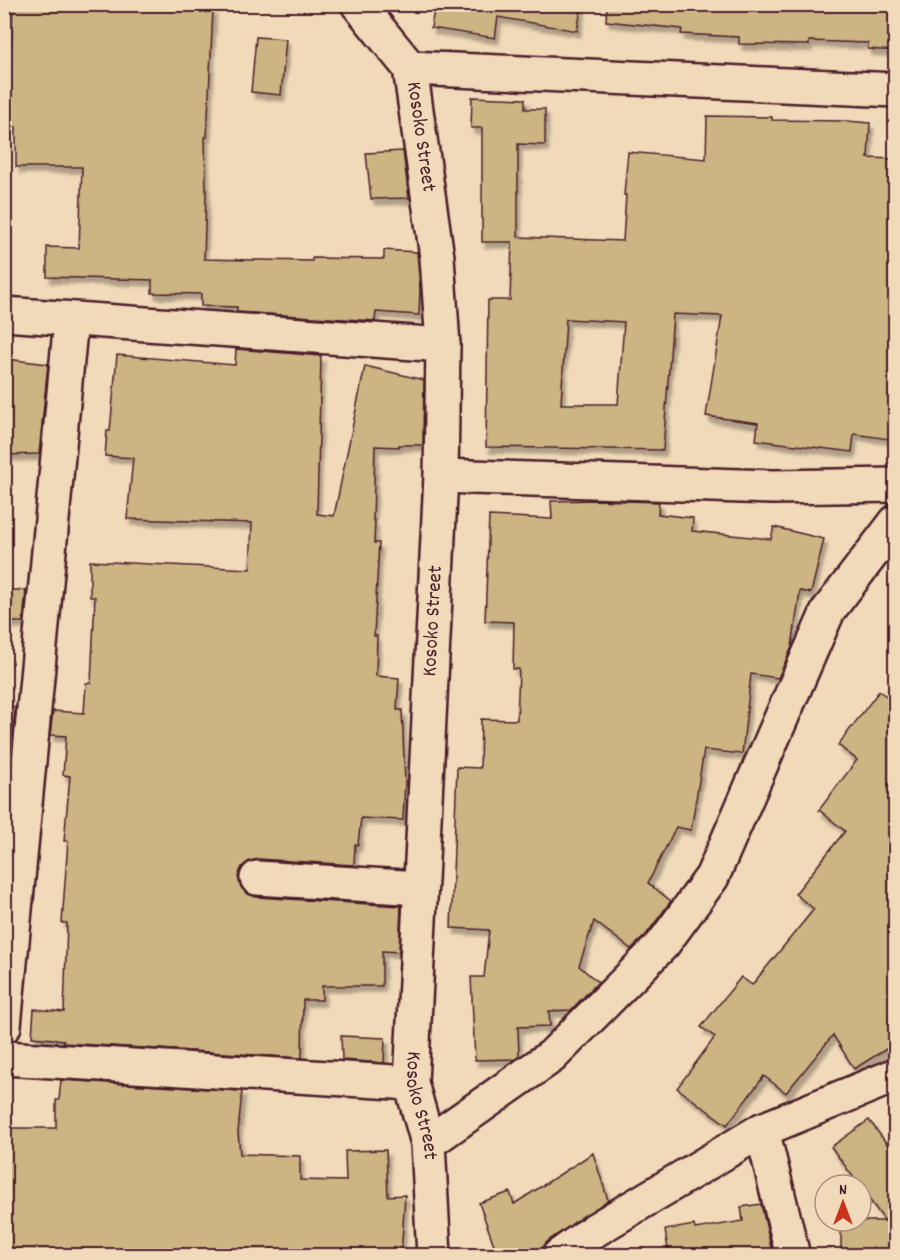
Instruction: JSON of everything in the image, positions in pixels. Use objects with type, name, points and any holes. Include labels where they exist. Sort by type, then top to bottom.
[{"type":"street","name":"Kosoko Street","points":[[358,4],[410,68],[437,257],[443,345],[441,476],[411,1083],[428,1143],[434,1256]]},
{"type":"street","points":[[410,68],[896,90]]},
{"type":"street","points":[[4,314],[443,345]]},
{"type":"street","points":[[4,1026],[71,319]]},
{"type":"street","points":[[441,476],[773,487],[896,485]]},
{"type":"street","points":[[428,1143],[552,1056],[663,944],[712,878],[828,611],[896,522]]},
{"type":"street","points":[[257,878],[420,888]]},
{"type":"street","points":[[4,1058],[411,1083]]},
{"type":"street","points":[[559,1256],[595,1230],[762,1130],[896,1075]]},
{"type":"street","points":[[762,1130],[793,1256]]},
{"type":"building","points":[[13,4],[161,4],[161,7],[213,9],[207,137],[205,137],[204,259],[312,261],[312,258],[384,259],[384,250],[417,252],[420,289],[419,315],[376,312],[375,321],[237,312],[237,307],[201,306],[201,294],[152,293],[152,280],[47,277],[47,247],[79,248],[82,167],[16,167],[16,127],[8,127]]},
{"type":"building","points":[[435,4],[582,4],[577,31],[498,17],[495,38],[431,28]]},
{"type":"building","points":[[607,4],[896,4],[896,51],[868,49],[868,43],[809,41],[809,45],[739,44],[739,37],[681,34],[682,29],[606,21]]},
{"type":"building","points":[[256,37],[286,39],[281,95],[251,92]]},
{"type":"building","points":[[472,97],[525,99],[525,109],[545,109],[545,145],[518,144],[518,237],[623,241],[628,152],[706,159],[707,116],[870,123],[868,158],[896,159],[896,440],[854,434],[852,452],[756,440],[758,423],[706,416],[722,316],[673,314],[663,450],[486,447],[488,300],[510,300],[512,242],[482,242],[482,128],[471,128]],"holes":[[[566,319],[624,322],[618,404],[561,404]]]},
{"type":"building","points":[[403,151],[409,198],[371,199],[366,153]]},
{"type":"building","points":[[236,349],[321,356],[317,514],[334,516],[365,366],[424,380],[423,445],[375,446],[373,521],[375,521],[374,543],[379,543],[374,636],[377,636],[376,676],[399,678],[397,710],[402,710],[405,782],[403,820],[361,818],[358,845],[355,844],[354,865],[258,859],[242,867],[238,877],[246,893],[256,897],[401,906],[399,952],[382,951],[382,986],[322,986],[322,1000],[303,1000],[302,1058],[63,1043],[64,1040],[32,1037],[34,1009],[64,1012],[67,923],[62,923],[68,841],[64,841],[70,776],[63,775],[66,736],[50,735],[53,711],[84,713],[86,683],[91,683],[95,597],[90,597],[90,561],[250,569],[252,523],[127,519],[133,458],[105,456],[107,431],[110,431],[117,355],[235,365]]},
{"type":"building","points":[[6,359],[48,364],[39,454],[4,455]]},
{"type":"building","points":[[551,501],[659,502],[658,514],[693,518],[692,531],[771,539],[774,527],[824,539],[811,593],[800,591],[792,647],[778,678],[751,674],[742,754],[704,750],[691,830],[676,827],[648,883],[671,901],[646,935],[631,949],[594,921],[579,966],[598,982],[571,1010],[549,1011],[550,1026],[518,1027],[519,1056],[516,1059],[475,1060],[471,977],[484,977],[489,930],[451,928],[457,767],[480,768],[481,719],[517,720],[519,669],[513,669],[514,622],[485,621],[489,516],[552,519]]},
{"type":"building","points":[[4,590],[26,590],[23,622],[4,622]]},
{"type":"building","points":[[879,691],[896,703],[896,1043],[854,1069],[833,1035],[786,1093],[764,1076],[727,1125],[677,1088],[715,1037],[701,1027],[741,977],[752,985],[814,909],[795,894],[845,831],[819,810],[857,760],[838,745]]},
{"type":"building","points":[[6,706],[15,707],[13,734],[4,734]]},
{"type":"building","points":[[341,1036],[385,1038],[384,1063],[342,1060]]},
{"type":"building","points":[[61,1080],[242,1091],[238,1132],[240,1154],[300,1156],[300,1180],[346,1181],[345,1151],[386,1150],[388,1196],[405,1195],[401,1256],[4,1256],[7,1221],[4,1221],[4,1128],[56,1128],[56,1100],[59,1100]]},
{"type":"building","points":[[869,1120],[896,1156],[896,1253],[841,1254],[841,1233],[873,1233],[873,1221],[885,1221],[873,1204],[873,1173],[850,1173],[831,1147]]},
{"type":"building","points":[[593,1153],[608,1200],[548,1241],[535,1256],[498,1256],[479,1203],[510,1192],[514,1204]]},
{"type":"building","points":[[761,1204],[773,1256],[669,1256],[665,1230],[694,1225],[695,1229],[743,1221],[741,1207]]}]
